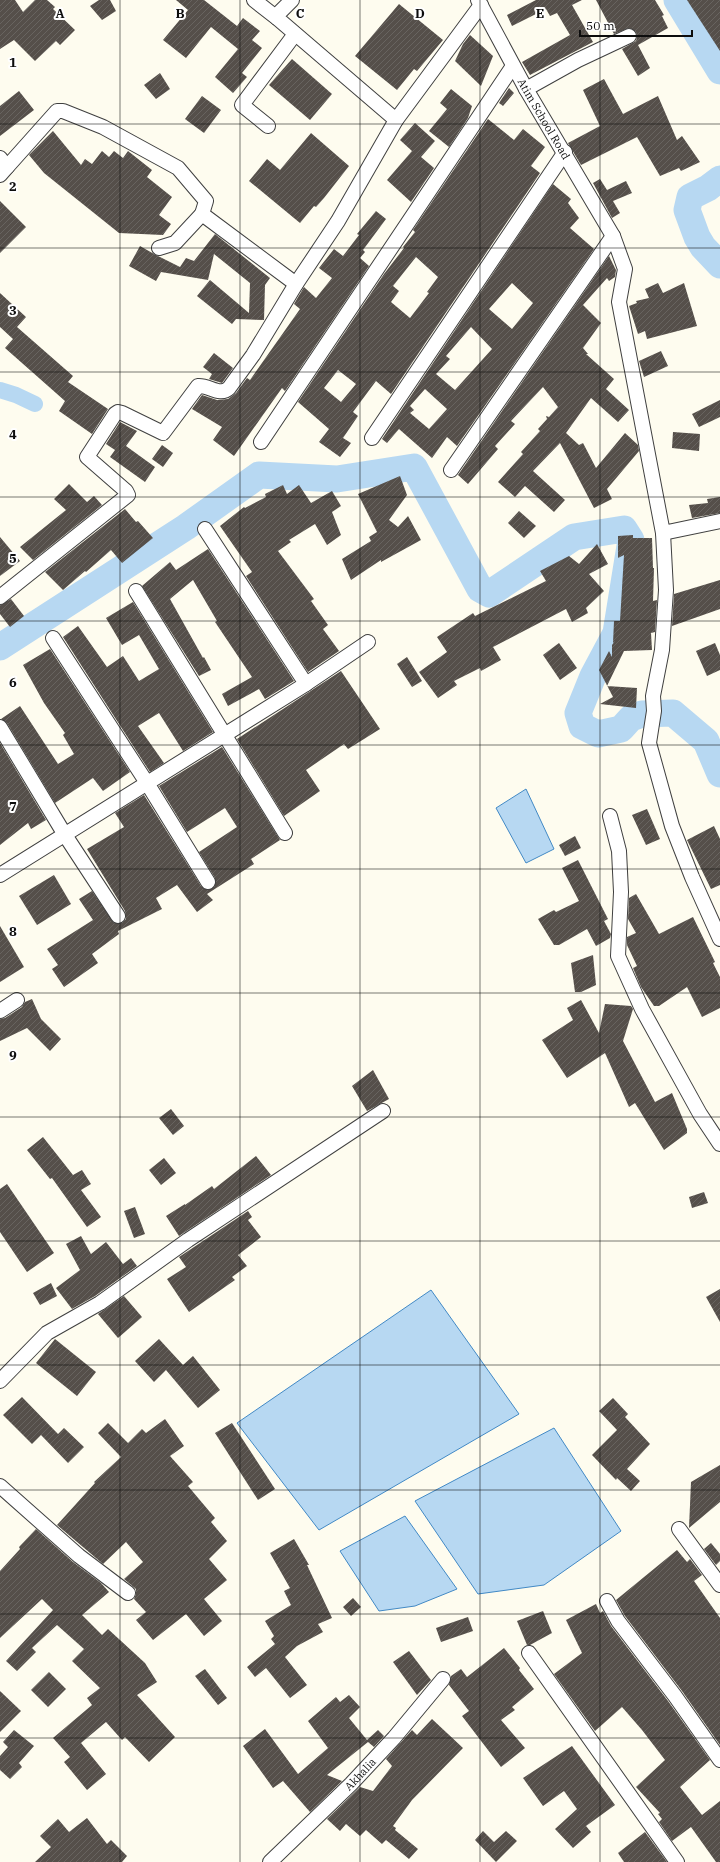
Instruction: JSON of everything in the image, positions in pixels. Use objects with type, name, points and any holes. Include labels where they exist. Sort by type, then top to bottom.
[{"type":"street","points":[[254,0],[396,120]]},
{"type":"street","points":[[277,18],[277,15],[292,0]]},
{"type":"street","points":[[0,597],[128,495],[126,491],[87,457],[115,414],[118,412],[122,413],[163,433],[198,386],[226,392],[253,356],[296,284],[338,221],[396,120],[479,3]]},
{"type":"street","name":"Atim School Road","points":[[479,3],[526,89],[565,152],[613,236],[625,269],[619,302],[663,533],[666,590],[662,650],[653,696],[654,711],[649,743],[672,826],[692,877],[720,939]]},
{"type":"street","points":[[268,126],[242,105],[295,34]]},
{"type":"street","points":[[526,89],[578,60],[629,36]]},
{"type":"street","points":[[261,442],[513,66]]},
{"type":"street","points":[[2,166],[57,111],[63,110],[103,127],[178,168],[206,201],[202,214],[175,242],[159,248]]},
{"type":"street","points":[[372,438],[565,152]]},
{"type":"street","points":[[202,214],[296,284]]},
{"type":"street","points":[[451,470],[613,236]]},
{"type":"street","points":[[663,533],[720,521]]},
{"type":"street","points":[[205,529],[306,684]]},
{"type":"street","points":[[136,591],[285,833]]},
{"type":"street","points":[[53,638],[148,783],[208,882]]},
{"type":"street","points":[[0,875],[306,684],[368,642]]},
{"type":"street","points":[[0,727],[65,834],[118,916]]},
{"type":"street","points":[[610,816],[619,851],[621,892],[618,956],[642,1009],[700,1114],[720,1144]]},
{"type":"street","points":[[0,1010],[17,1000]]},
{"type":"street","points":[[0,1380],[46,1333],[100,1302],[188,1240],[383,1111]]},
{"type":"street","points":[[0,1486],[79,1556],[128,1593]]},
{"type":"street","points":[[679,1529],[720,1585]]},
{"type":"street","points":[[607,1601],[618,1621],[676,1696],[720,1760]]},
{"type":"street","points":[[528,1653],[677,1862]]},
{"type":"street","name":"Akhalia","points":[[275,1860],[351,1784],[394,1738],[443,1679]]},
{"type":"water","points":[[526,789],[554,849],[526,863],[496,808]]},
{"type":"water","points":[[431,1290],[519,1414],[319,1530],[237,1423]]},
{"type":"water","points":[[554,1428],[621,1531],[544,1585],[478,1594],[415,1501]]},
{"type":"water","points":[[405,1516],[457,1589],[415,1606],[379,1611],[340,1551]]},
{"type":"building","points":[[0,0],[15,0],[23,12],[35,0],[47,0],[55,7],[53,9],[75,30],[60,45],[56,41],[35,61],[14,40],[0,49]]},
{"type":"building","points":[[99,0],[110,0],[116,11],[102,20],[90,6]]},
{"type":"building","points":[[176,0],[204,0],[237,26],[243,18],[260,31],[252,40],[262,48],[242,73],[247,77],[233,93],[215,77],[238,49],[211,27],[186,58],[163,40],[188,10]]},
{"type":"building","points":[[536,0],[582,0],[572,5],[593,42],[530,75],[522,62],[570,35],[557,13],[550,16],[546,9],[512,26],[507,15]]},
{"type":"building","points":[[596,0],[655,0],[664,15],[662,16],[668,28],[638,45],[650,68],[638,76],[622,49],[636,41],[636,32],[629,28],[614,34]]},
{"type":"building","points":[[687,0],[720,0],[720,51]]},
{"type":"building","points":[[399,4],[443,40],[417,71],[414,69],[397,90],[355,56]]},
{"type":"building","points":[[470,35],[493,56],[481,86],[455,61],[463,44]]},
{"type":"building","points":[[292,59],[332,94],[310,120],[269,85]]},
{"type":"building","points":[[160,73],[170,89],[156,99],[144,85]]},
{"type":"building","points":[[604,79],[623,114],[658,96],[677,140],[682,136],[700,162],[681,171],[679,168],[660,176],[637,137],[581,165],[568,143],[600,126],[583,90]]},
{"type":"building","points":[[509,88],[514,93],[503,106],[499,103]]},
{"type":"building","points":[[451,89],[472,106],[468,118],[449,147],[429,131],[447,109],[440,103]]},
{"type":"building","points":[[19,91],[34,110],[0,136],[0,106]]},
{"type":"building","points":[[202,96],[221,110],[204,133],[185,119]]},
{"type":"building","points":[[488,119],[514,140],[523,129],[545,147],[531,166],[540,173],[391,394],[376,381],[353,412],[358,416],[343,438],[351,443],[340,457],[319,442],[329,429],[298,402],[384,274],[415,232],[413,230]],"holes":[[[416,257],[438,277],[427,292],[429,293],[410,318],[391,302],[399,291],[393,286]],[[338,370],[356,384],[341,402],[324,388]]]},
{"type":"building","points":[[415,123],[435,141],[421,157],[434,168],[411,202],[387,180],[412,151],[400,140]]},
{"type":"building","points":[[53,131],[81,165],[85,159],[92,164],[102,151],[109,157],[114,151],[123,158],[128,151],[152,170],[147,177],[172,197],[159,215],[171,224],[163,235],[119,233],[44,173],[29,155]]},
{"type":"building","points":[[311,133],[349,166],[324,198],[316,207],[314,206],[300,223],[249,181],[267,159],[280,170]]},
{"type":"building","points":[[600,179],[607,190],[626,181],[632,193],[613,201],[620,213],[612,218],[593,183]]},
{"type":"building","points":[[553,184],[571,199],[568,203],[579,218],[570,228],[594,249],[457,446],[447,437],[432,458],[399,429],[387,443],[382,439]],"holes":[[[512,283],[533,303],[512,329],[489,309]],[[471,327],[492,349],[455,390],[436,374],[450,359],[446,356]],[[425,389],[447,409],[429,429],[410,413],[414,410],[410,406]]]},
{"type":"building","points":[[0,201],[26,227],[0,253]]},
{"type":"building","points":[[376,211],[386,219],[363,250],[365,252],[360,258],[369,266],[285,391],[282,388],[234,456],[213,440],[222,427],[192,409],[202,395],[217,400],[228,399],[236,393],[247,378],[250,380],[300,309],[294,304],[304,287],[316,298],[332,278],[319,268],[334,249],[343,256],[359,235],[357,234]]},
{"type":"building","points":[[215,234],[270,278],[265,285],[264,320],[236,319],[232,324],[197,296],[210,280],[249,313],[250,283],[214,254],[208,280],[161,272],[156,281],[129,266],[140,246],[180,267],[186,258],[194,261]]},
{"type":"building","points":[[609,256],[616,270],[615,277],[609,281],[607,278],[583,305],[601,323],[583,348],[588,354],[586,354],[614,379],[606,389],[629,410],[618,422],[591,398],[566,433],[579,445],[583,443],[596,468],[625,433],[638,445],[639,451],[607,489],[612,499],[594,508],[560,443],[533,471],[565,500],[554,512],[525,486],[515,497],[498,482],[523,454],[521,452],[540,431],[538,429],[547,419],[546,416],[549,417],[558,407],[543,387],[511,421],[515,424],[495,446],[498,449],[468,484],[458,475]]},
{"type":"building","points":[[658,283],[663,293],[684,283],[697,326],[647,339],[645,331],[638,334],[629,306],[637,303],[636,301],[649,298],[645,289]]},
{"type":"building","points":[[0,293],[26,317],[17,327],[73,376],[68,382],[108,409],[92,434],[59,411],[65,401],[5,348],[13,339],[0,327]]},
{"type":"building","points":[[661,351],[668,366],[644,377],[639,361]]},
{"type":"building","points":[[214,353],[233,368],[222,383],[209,379],[212,374],[203,367]]},
{"type":"building","points":[[720,400],[720,417],[699,427],[692,414]]},
{"type":"building","points":[[120,422],[137,431],[126,446],[155,467],[145,482],[110,457],[115,450],[106,444]]},
{"type":"building","points":[[673,432],[700,434],[699,451],[672,448]]},
{"type":"building","points":[[162,445],[173,453],[163,467],[152,459]]},
{"type":"building","points":[[400,476],[407,495],[389,520],[398,527],[408,516],[421,540],[381,562],[381,560],[351,580],[342,559],[371,541],[369,537],[377,532],[358,494]]},
{"type":"building","points":[[69,484],[87,502],[94,496],[102,505],[33,560],[20,547],[66,510],[54,499]]},
{"type":"building","points":[[283,485],[287,494],[299,485],[311,503],[332,491],[341,506],[332,512],[341,535],[327,545],[315,524],[289,540],[291,542],[278,551],[314,599],[311,601],[328,625],[323,629],[339,651],[308,672],[246,576],[252,572],[220,526],[244,507],[245,508],[266,497],[265,494]]},
{"type":"building","points":[[720,497],[720,513],[692,518],[689,505],[708,503],[707,499]]},
{"type":"building","points":[[125,509],[153,538],[122,563],[111,550],[63,590],[45,572]]},
{"type":"building","points":[[519,511],[536,526],[524,538],[508,523]]},
{"type":"building","points":[[633,535],[633,538],[652,538],[654,568],[653,601],[657,600],[655,632],[651,633],[652,650],[624,651],[607,686],[599,670],[609,651],[612,657],[612,645],[615,641],[613,643],[614,621],[620,621],[624,555],[618,558],[618,536]]},
{"type":"building","points":[[0,537],[20,561],[0,576]]},
{"type":"building","points":[[597,544],[608,564],[589,574],[604,591],[586,608],[588,613],[572,622],[566,609],[493,647],[501,660],[481,671],[480,668],[454,681],[457,685],[438,698],[419,672],[447,652],[437,637],[473,613],[475,616],[546,581],[540,571],[569,556],[579,564]]},
{"type":"building","points":[[208,549],[294,681],[265,699],[259,689],[228,706],[222,694],[252,677],[215,622],[217,621],[193,580],[170,599],[211,670],[199,676],[142,586],[170,562],[176,570]]},
{"type":"building","points":[[720,580],[720,609],[672,626],[674,594]]},
{"type":"building","points":[[11,599],[24,616],[10,627],[0,614],[0,605]]},
{"type":"building","points":[[133,602],[213,732],[183,751],[159,713],[138,726],[164,763],[150,772],[63,637],[78,626],[107,667],[123,656],[139,681],[159,669],[139,635],[122,645],[106,618]]},
{"type":"building","points":[[559,643],[577,668],[560,680],[543,655]]},
{"type":"building","points":[[715,643],[720,655],[720,670],[707,676],[696,651]]},
{"type":"building","points":[[50,649],[130,772],[103,791],[93,778],[55,803],[7,723],[1,719],[20,706],[58,764],[74,754],[63,735],[65,733],[44,703],[23,665]]},
{"type":"building","points":[[407,657],[422,681],[412,687],[397,664]]},
{"type":"building","points":[[341,671],[380,729],[348,749],[344,744],[306,770],[320,791],[284,816],[237,739]]},
{"type":"building","points":[[607,686],[637,688],[636,708],[600,704],[613,697]]},
{"type":"building","points":[[0,743],[46,820],[31,829],[28,823],[0,845]]},
{"type":"building","points":[[222,747],[280,840],[251,859],[254,864],[207,894],[213,900],[197,912],[177,885],[156,898],[162,909],[118,931],[119,934],[92,954],[98,963],[64,987],[52,969],[58,965],[47,949],[93,920],[79,899],[92,891],[114,923],[122,923],[126,919],[125,911],[87,849],[124,827],[115,813],[144,795],[201,886],[208,890],[215,886],[215,878],[199,852],[237,827],[225,808],[187,832],[159,786]]},
{"type":"building","points":[[647,809],[660,839],[646,845],[632,815]]},
{"type":"building","points":[[714,826],[720,839],[720,885],[711,889],[687,840]]},
{"type":"building","points":[[575,836],[581,848],[565,856],[559,845]]},
{"type":"building","points":[[578,860],[608,919],[604,921],[611,934],[610,938],[596,946],[587,929],[559,945],[554,945],[538,919],[554,910],[556,912],[579,901],[562,868]]},
{"type":"building","points":[[54,875],[71,904],[37,925],[19,896]]},
{"type":"building","points":[[636,894],[659,934],[693,917],[715,962],[713,963],[720,977],[720,1008],[702,1017],[687,987],[659,1006],[654,1006],[641,987],[633,968],[637,966],[627,945],[627,937],[636,933],[628,919],[629,898]]},
{"type":"building","points":[[0,926],[24,967],[0,982]]},
{"type":"building","points":[[593,955],[596,985],[581,992],[575,992],[571,963]]},
{"type":"building","points":[[32,999],[41,1019],[61,1039],[50,1051],[27,1028],[0,1041],[0,1019],[5,1018],[22,1007],[25,1002]]},
{"type":"building","points":[[581,1000],[599,1033],[605,1004],[631,1006],[633,1009],[623,1041],[655,1102],[672,1093],[687,1129],[687,1133],[664,1150],[635,1103],[629,1107],[605,1053],[567,1078],[542,1040],[573,1020],[567,1008]]},
{"type":"building","points":[[373,1070],[389,1099],[367,1111],[352,1086]]},
{"type":"building","points":[[171,1109],[184,1126],[173,1135],[159,1118]]},
{"type":"building","points":[[43,1137],[73,1175],[82,1170],[91,1184],[81,1190],[101,1217],[87,1227],[52,1178],[50,1179],[27,1150]]},
{"type":"building","points":[[256,1156],[271,1175],[179,1236],[166,1216],[212,1186],[214,1189]]},
{"type":"building","points":[[164,1158],[176,1173],[161,1185],[149,1170]]},
{"type":"building","points":[[7,1184],[54,1253],[27,1272],[0,1232],[0,1189]]},
{"type":"building","points":[[704,1192],[708,1203],[692,1208],[689,1197]]},
{"type":"building","points":[[135,1207],[145,1234],[134,1238],[124,1211]]},
{"type":"building","points":[[248,1211],[252,1217],[248,1220],[261,1237],[238,1255],[247,1266],[232,1277],[235,1280],[189,1312],[167,1279],[186,1267],[179,1257]]},
{"type":"building","points":[[81,1236],[91,1254],[106,1242],[123,1264],[131,1258],[137,1266],[95,1296],[72,1309],[56,1288],[80,1270],[66,1244]]},
{"type":"building","points":[[51,1283],[57,1296],[40,1305],[33,1293]]},
{"type":"building","points":[[720,1289],[720,1322],[706,1297]]},
{"type":"building","points":[[124,1296],[142,1317],[118,1338],[98,1314]]},
{"type":"building","points":[[55,1339],[96,1372],[77,1396],[36,1363]]},
{"type":"building","points":[[159,1339],[183,1365],[193,1356],[220,1390],[198,1408],[166,1370],[154,1382],[135,1361]]},
{"type":"building","points":[[22,1397],[58,1434],[64,1428],[84,1447],[68,1463],[41,1435],[32,1444],[3,1415]]},
{"type":"building","points":[[613,1398],[628,1414],[625,1417],[650,1444],[627,1469],[640,1481],[631,1491],[617,1478],[616,1480],[592,1455],[617,1430],[599,1411]]},
{"type":"building","points":[[165,1419],[184,1446],[170,1456],[193,1482],[188,1486],[215,1518],[211,1522],[227,1541],[209,1559],[227,1580],[204,1599],[222,1621],[204,1636],[186,1614],[153,1640],[136,1620],[146,1612],[134,1599],[136,1589],[124,1579],[143,1562],[126,1542],[103,1564],[57,1525],[95,1483],[94,1482],[121,1457],[98,1433],[108,1423],[128,1443],[142,1429],[146,1433]]},
{"type":"building","points":[[232,1423],[275,1489],[258,1500],[215,1433]]},
{"type":"building","points":[[720,1465],[720,1502],[689,1528],[691,1482]]},
{"type":"building","points":[[36,1529],[73,1562],[101,1583],[109,1592],[82,1615],[102,1635],[108,1629],[145,1663],[157,1682],[137,1695],[175,1737],[149,1762],[125,1737],[122,1740],[106,1722],[81,1743],[106,1774],[87,1790],[64,1762],[70,1757],[53,1738],[92,1705],[87,1698],[100,1688],[72,1661],[84,1649],[57,1625],[32,1648],[36,1652],[17,1671],[6,1661],[53,1610],[42,1599],[0,1638],[0,1571]]},
{"type":"building","points":[[294,1539],[309,1565],[307,1565],[332,1618],[318,1624],[323,1632],[297,1646],[285,1657],[307,1685],[290,1698],[266,1668],[255,1677],[247,1667],[275,1644],[271,1639],[274,1636],[265,1621],[291,1605],[284,1591],[290,1588],[270,1553]]},
{"type":"building","points":[[711,1543],[720,1554],[720,1561],[716,1565],[704,1549]]},
{"type":"building","points":[[677,1550],[687,1562],[690,1559],[702,1575],[694,1581],[720,1618],[720,1745],[682,1691],[625,1616],[616,1600]]},
{"type":"building","points":[[353,1598],[361,1607],[351,1616],[343,1607]]},
{"type":"building","points":[[596,1604],[600,1613],[603,1611],[611,1626],[668,1701],[710,1760],[680,1787],[702,1815],[720,1801],[720,1862],[716,1862],[691,1827],[672,1841],[659,1822],[662,1819],[658,1814],[660,1813],[636,1787],[665,1760],[622,1707],[595,1731],[554,1674],[582,1653],[566,1620]]},
{"type":"building","points":[[543,1611],[552,1633],[530,1645],[527,1645],[517,1621]]},
{"type":"building","points":[[468,1617],[473,1631],[441,1642],[436,1628]]},
{"type":"building","points":[[504,1648],[534,1689],[512,1707],[515,1710],[501,1720],[525,1748],[501,1767],[462,1716],[469,1711],[449,1685],[451,1676],[461,1669],[467,1677]]},
{"type":"building","points":[[409,1651],[431,1680],[417,1695],[393,1662]]},
{"type":"building","points":[[205,1669],[227,1698],[218,1705],[195,1676]]},
{"type":"building","points":[[49,1672],[66,1689],[48,1707],[31,1690]]},
{"type":"building","points":[[0,1691],[21,1711],[0,1732]]},
{"type":"building","points":[[349,1695],[360,1707],[349,1718],[367,1740],[378,1730],[384,1736],[374,1747],[368,1742],[327,1775],[342,1781],[310,1812],[283,1781],[273,1788],[243,1746],[265,1729],[298,1774],[328,1748],[308,1721],[336,1697],[340,1702]]},
{"type":"building","points":[[432,1719],[463,1748],[412,1800],[393,1826],[396,1828],[395,1830],[418,1849],[409,1859],[386,1840],[382,1844],[366,1830],[360,1836],[346,1824],[340,1831],[327,1819],[360,1787],[373,1791],[392,1766],[386,1759],[412,1730],[417,1735]]},
{"type":"building","points":[[14,1730],[34,1746],[19,1763],[22,1767],[10,1779],[0,1770],[0,1756],[8,1747],[3,1742]]},
{"type":"building","points":[[572,1746],[615,1805],[586,1826],[591,1832],[573,1848],[555,1829],[577,1809],[564,1791],[543,1806],[523,1778]]},
{"type":"building","points":[[87,1818],[107,1844],[111,1840],[127,1856],[122,1862],[35,1862],[51,1847],[40,1836],[58,1819],[69,1832]]},
{"type":"building","points":[[483,1831],[494,1842],[506,1831],[517,1841],[496,1862],[475,1840]]},
{"type":"building","points":[[645,1832],[667,1862],[624,1862],[618,1853]]},
{"type":"waterway","points":[[677,0],[720,71]]},
{"type":"waterway","points":[[720,179],[708,188],[690,197],[687,210],[697,237],[703,247],[720,265]]},
{"type":"waterway","points":[[0,390],[16,395],[35,404]]},
{"type":"waterway","points":[[0,647],[186,527],[259,475],[337,479],[414,467],[480,589],[489,594],[574,537],[624,529],[631,540],[616,633],[593,676],[578,713],[582,726],[598,734],[621,729],[631,718],[642,714],[673,713],[706,741],[720,774]]}]
